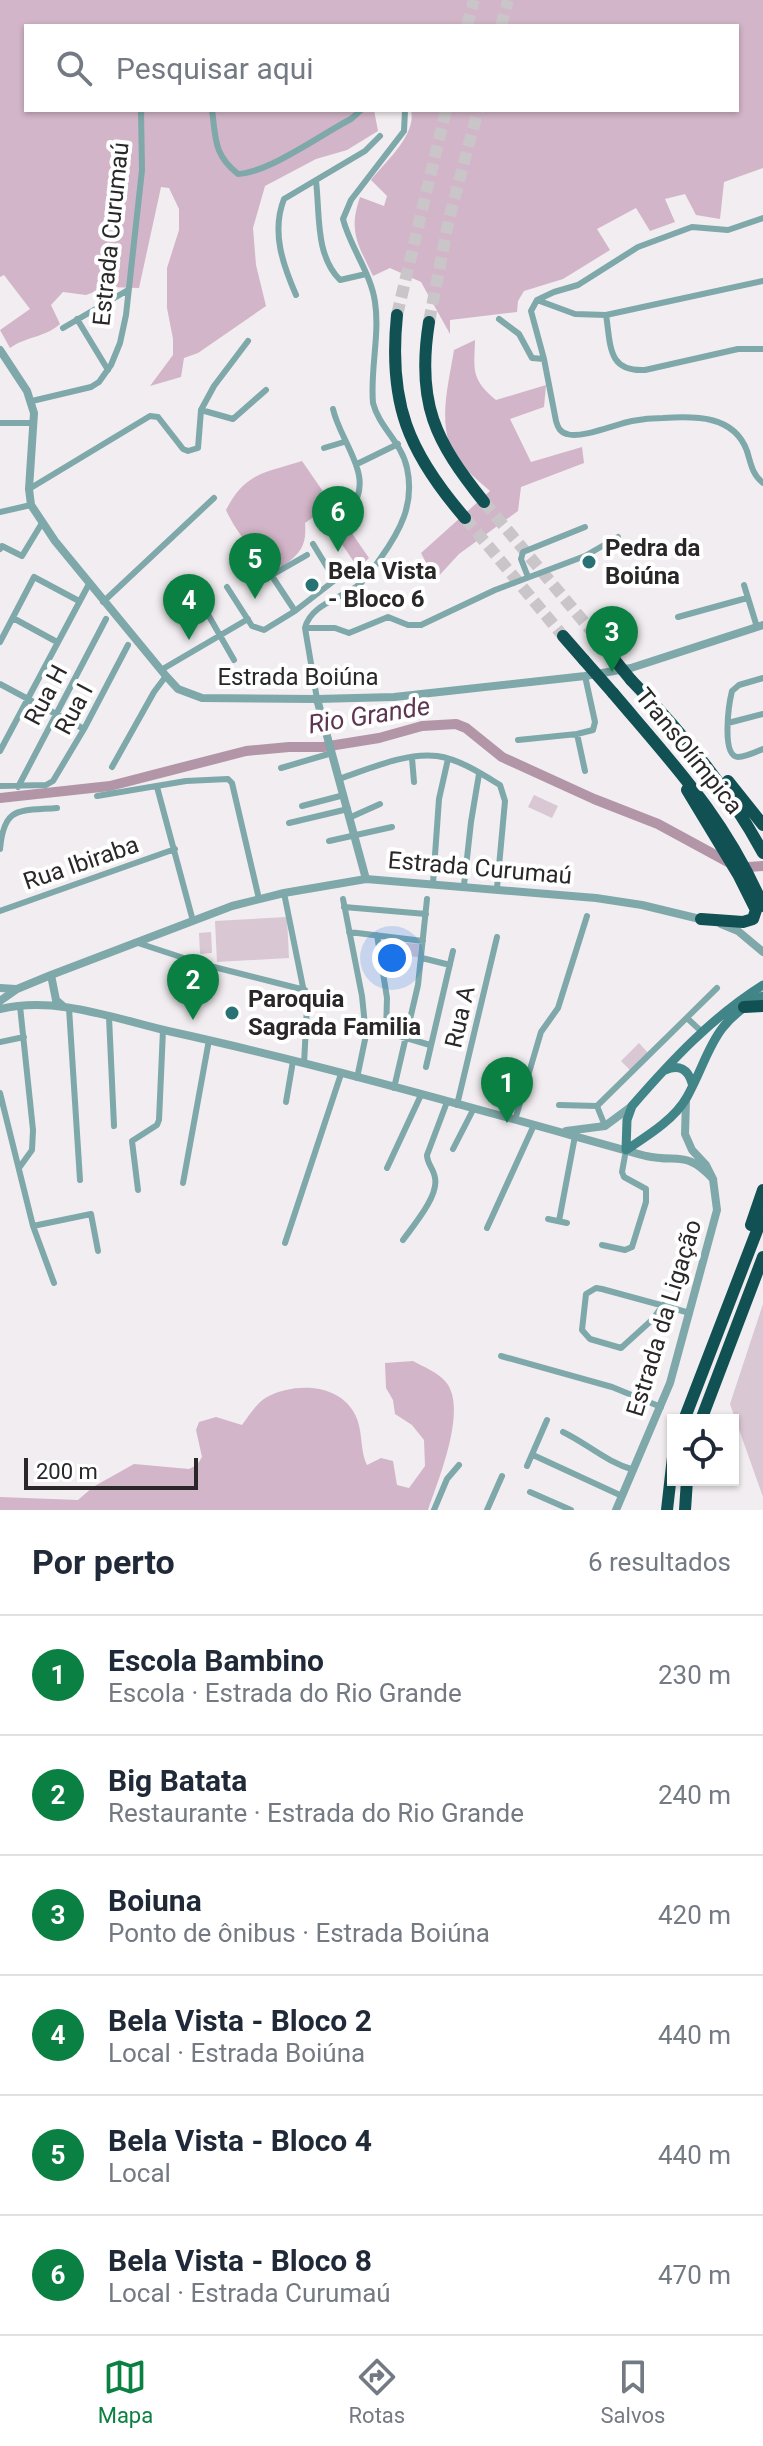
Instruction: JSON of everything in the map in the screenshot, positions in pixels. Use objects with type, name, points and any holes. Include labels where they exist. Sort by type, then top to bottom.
[{"type":"highway","points":[[397,315],[394,368],[405,425],[427,470],[465,518]]},
{"type":"highway","points":[[429,322],[424,375],[434,426],[455,464],[484,502]]},
{"type":"highway","name":"TransOlímpica","points":[[594,634],[720,783],[763,853]]},
{"type":"highway","name":"TransOlímpica","points":[[563,636],[716,816],[735,858],[763,906]]},
{"type":"highway","points":[[649,698],[662,707],[689,737],[750,805],[763,825]]},
{"type":"highway","points":[[701,919],[743,922],[753,919],[755,907],[745,876]]},
{"type":"highway","points":[[744,1007],[763,1006]]},
{"type":"highway","points":[[747,1253],[750,1227],[763,1190]]},
{"type":"highway","points":[[686,1414],[763,1215]]},
{"type":"highway","points":[[703,1414],[763,1257]]},
{"type":"highway","points":[[667,1510],[670,1486]]},
{"type":"highway","points":[[685,1510],[687,1486]]},
{"type":"main road","points":[[626,1150],[626,1127],[632,1106],[702,1032],[730,1007],[763,985]]},
{"type":"main road","points":[[626,1150],[666,1121],[686,1099],[713,1038],[744,1007],[763,996]]},
{"type":"main road","points":[[663,1071],[681,1068],[688,1073],[692,1083]]},
{"type":"main road","points":[[626,1127],[646,1137]]},
{"type":"street","name":"Estrada Curumaú","points":[[108,370],[120,343],[128,290],[142,170],[141,112]]},
{"type":"street","points":[[212,112],[213,134],[220,155],[238,174],[258,171],[359,112]]},
{"type":"street","points":[[405,112],[404,131],[351,200],[343,219],[375,303],[373,403],[398,444],[407,467],[410,485],[408,506],[395,538],[362,583],[313,612],[305,628],[335,628],[349,633],[388,617],[408,625],[421,625],[495,590],[585,556],[618,537]]},
{"type":"street","points":[[296,295],[280,254],[282,206],[291,194],[365,151],[380,136]]},
{"type":"street","points":[[316,181],[323,253],[333,273],[340,280],[366,274]]},
{"type":"street","points":[[763,218],[728,230],[684,229],[638,247],[578,285],[537,300],[531,311],[558,429],[563,433],[577,435],[636,420],[665,417],[719,421],[742,440],[755,475],[763,483]]},
{"type":"street","points":[[537,300],[575,314],[606,315],[763,281]]},
{"type":"street","points":[[63,328],[128,290]]},
{"type":"street","points":[[606,315],[614,358],[630,371],[738,349],[763,349]]},
{"type":"street","points":[[32,401],[91,387],[108,370],[77,319]]},
{"type":"street","points":[[499,319],[519,334],[532,358],[544,359]]},
{"type":"street","points":[[29,489],[150,416],[158,417],[183,449],[194,450],[200,444],[201,410],[214,386],[248,341]]},
{"type":"street","name":"Estrada Boiúna","points":[[0,350],[32,401],[31,505],[103,602],[178,689],[202,698],[394,697],[585,676],[631,668],[760,626]]},
{"type":"street","points":[[201,410],[233,419],[266,390]]},
{"type":"street","points":[[333,409],[337,426],[357,464],[360,492],[350,509]]},
{"type":"street","points":[[0,423],[34,423]]},
{"type":"street","points":[[324,448],[344,442]]},
{"type":"street","points":[[357,464],[398,444]]},
{"type":"street","points":[[103,602],[214,498]]},
{"type":"street","points":[[0,512],[31,505]]},
{"type":"street","points":[[0,549],[2,546],[22,556],[42,523]]},
{"type":"street","points":[[528,577],[521,559],[523,552],[585,527]]},
{"type":"street","points":[[227,587],[248,619],[260,631],[295,611],[335,580],[313,544]]},
{"type":"street","points":[[272,575],[307,555]]},
{"type":"street","points":[[264,564],[295,611]]},
{"type":"street","points":[[0,642],[34,577],[79,601]]},
{"type":"street","points":[[0,751],[89,584]]},
{"type":"street","points":[[744,585],[760,626]]},
{"type":"street","points":[[678,617],[747,598]]},
{"type":"street","points":[[202,604],[234,660]]},
{"type":"street","points":[[13,618],[57,642]]},
{"type":"street","name":"Rua H","points":[[18,787],[106,619]]},
{"type":"street","points":[[112,767],[164,673],[248,619]]},
{"type":"street","name":"Estrada Curumaú","points":[[305,628],[317,699],[366,879],[464,885],[613,901],[701,919],[738,931],[763,952]]},
{"type":"street","name":"Rua I","points":[[18,787],[46,785],[60,771],[128,645]]},
{"type":"street","points":[[518,740],[577,734],[595,728],[585,676]]},
{"type":"street","points":[[763,678],[735,687],[730,698],[727,740],[733,756],[741,757],[763,749]]},
{"type":"street","points":[[0,684],[84,729]]},
{"type":"street","points":[[728,723],[763,714]]},
{"type":"street","points":[[577,734],[585,771]]},
{"type":"street","points":[[281,768],[331,752]]},
{"type":"street","points":[[339,779],[428,756],[448,759],[500,785],[504,794],[497,888]]},
{"type":"street","points":[[412,758],[414,782]]},
{"type":"street","points":[[433,883],[439,799],[448,759]]},
{"type":"street","points":[[464,885],[479,774]]},
{"type":"street","points":[[97,796],[218,777],[228,779],[232,783],[259,899]]},
{"type":"street","points":[[0,786],[18,787]]},
{"type":"street","points":[[157,787],[193,921]]},
{"type":"street","points":[[302,806],[344,795]]},
{"type":"street","points":[[289,823],[350,813],[380,804]]},
{"type":"street","points":[[0,849],[6,819],[21,812],[57,808]]},
{"type":"street","points":[[329,841],[392,827]]},
{"type":"street","name":"Rua Ibiraba","points":[[0,911],[175,849]]},
{"type":"street","points":[[0,1001],[17,989],[51,975],[259,899],[366,879]]},
{"type":"street","points":[[284,893],[305,990],[307,1033],[304,1064]]},
{"type":"street","points":[[394,1088],[422,958],[427,899]]},
{"type":"street","points":[[357,1078],[366,1035],[362,996],[343,903],[426,914]]},
{"type":"street","points":[[515,1120],[541,1032],[558,1008],[587,916]]},
{"type":"street","points":[[349,932],[423,941]]},
{"type":"street","points":[[377,935],[387,998],[386,1032]]},
{"type":"street","name":"Rua A","points":[[403,1240],[420,1218],[435,1189],[434,1173],[427,1155],[452,1104],[497,937]]},
{"type":"street","points":[[135,942],[202,964],[305,990]]},
{"type":"street","points":[[426,1067],[453,951]]},
{"type":"street","points":[[422,958],[450,965]]},
{"type":"street","points":[[51,975],[60,1005],[80,1180]]},
{"type":"street","points":[[0,988],[17,989]]},
{"type":"street","points":[[559,1105],[597,1106],[717,988]]},
{"type":"street","points":[[0,1009],[60,1005],[209,1040],[653,1157],[688,1159],[700,1165],[713,1179]]},
{"type":"street","points":[[19,1168],[32,1150],[33,1130],[20,1006]]},
{"type":"street","points":[[109,1017],[114,1126]]},
{"type":"street","points":[[687,1018],[702,1032]]},
{"type":"street","points":[[138,1190],[132,1141],[157,1125],[159,1120],[163,1030]]},
{"type":"street","points":[[366,1035],[386,1032],[430,1045]]},
{"type":"street","points":[[0,1042],[24,1037]]},
{"type":"street","points":[[183,1183],[209,1040]]},
{"type":"street","points":[[286,1102],[293,1061]]},
{"type":"street","points":[[285,1243],[341,1074]]},
{"type":"street","points":[[0,1093],[33,1226],[54,1283]]},
{"type":"street","points":[[387,1168],[421,1095]]},
{"type":"street","points":[[686,1099],[683,1118],[685,1134],[692,1150],[706,1165],[713,1179]]},
{"type":"street","points":[[597,1106],[605,1126]]},
{"type":"street","points":[[591,1140],[632,1106]]},
{"type":"street","points":[[453,1149],[473,1110]]},
{"type":"street","points":[[487,1228],[534,1125]]},
{"type":"street","points":[[554,1131],[605,1126]]},
{"type":"street","points":[[559,1221],[575,1136]]},
{"type":"street","points":[[602,1245],[625,1250],[632,1247],[646,1202],[646,1189],[624,1177],[622,1172],[626,1150]]},
{"type":"street","name":"Estrada da Ligação","points":[[616,1510],[661,1407],[690,1313],[715,1222],[717,1200],[713,1179]]},
{"type":"street","points":[[33,1226],[91,1214],[98,1251]]},
{"type":"street","points":[[548,1219],[567,1223]]},
{"type":"street","points":[[663,1305],[653,1319],[621,1348],[590,1339],[582,1330],[586,1294],[591,1289],[602,1289],[663,1305],[690,1313]]},
{"type":"street","points":[[501,1356],[612,1387],[661,1407]]},
{"type":"street","points":[[527,1466],[547,1420]]},
{"type":"street","points":[[563,1432],[582,1441],[595,1453],[634,1470]]},
{"type":"street","points":[[533,1455],[622,1496]]},
{"type":"street","points":[[434,1510],[447,1479],[459,1465]]},
{"type":"street","points":[[487,1510],[502,1476]]},
{"type":"street","points":[[530,1492],[571,1510]]},
{"type":"shaded area","points":[[0,0],[763,0],[763,168],[724,182],[720,219],[696,215],[685,194],[665,199],[675,222],[650,231],[636,208],[597,229],[610,250],[563,279],[524,291],[518,301],[517,312],[450,320],[450,334],[421,282],[390,268],[373,276],[356,238],[356,209],[360,197],[384,206],[387,196],[371,180],[405,138],[411,112],[739,112],[739,24],[24,24],[24,112],[374,112],[378,131],[347,150],[316,159],[265,186],[253,228],[256,265],[266,306],[198,353],[184,358],[181,377],[150,386],[173,355],[167,308],[167,268],[179,230],[179,209],[169,188],[161,187],[139,288],[107,287],[86,295],[63,292],[51,305],[60,324],[10,348],[0,330],[30,309],[4,275],[0,277]]},
{"type":"shaded area","points":[[475,340],[474,360],[478,380],[496,400],[546,385],[544,407],[510,419],[531,462],[582,447],[584,463],[521,487],[518,511],[459,554],[435,580],[421,553],[490,491],[465,469],[453,453],[446,425],[445,410],[454,350]]},
{"type":"shaded area","points":[[302,461],[369,558],[358,568],[319,513],[305,523],[301,549],[282,567],[256,552],[230,519],[226,510],[233,497],[249,481]]},
{"type":"shaded area","points":[[534,795],[558,806],[552,818],[528,807]]},
{"type":"shaded area","points":[[287,917],[289,958],[217,962],[215,921]]},
{"type":"shaded area","points":[[211,932],[212,953],[200,954],[199,933]]},
{"type":"shaded area","points":[[396,942],[419,944],[418,957],[395,955]]},
{"type":"shaded area","points":[[639,1043],[649,1054],[631,1071],[621,1061]]},
{"type":"shaded area","points":[[763,1304],[763,1497],[739,1429],[739,1414],[734,1414],[730,1404]]},
{"type":"shaded area","points":[[413,1361],[445,1381],[452,1393],[454,1408],[449,1444],[428,1510],[0,1510],[0,1497],[78,1500],[93,1487],[134,1464],[189,1469],[197,1465],[202,1457],[196,1430],[199,1422],[216,1417],[242,1425],[263,1399],[277,1392],[301,1388],[325,1391],[345,1402],[356,1418],[367,1465],[381,1458],[393,1461],[397,1485],[409,1488],[425,1466],[424,1440],[412,1425],[395,1414],[393,1400],[386,1388],[385,1363]]},
{"type":"waterway","name":"Rio Grande","points":[[0,798],[110,786],[246,751],[323,747],[379,738],[422,726],[456,724],[466,728],[502,757],[658,824],[728,862],[748,867],[763,866]]},
{"type":"tunnel","points":[[468,24],[474,0]]},
{"type":"tunnel","points":[[502,24],[508,0]]},
{"type":"tunnel","points":[[397,315],[446,112]]},
{"type":"tunnel","points":[[429,322],[449,219],[477,112]]},
{"type":"tunnel","points":[[484,502],[594,634]]},
{"type":"tunnel","points":[[465,518],[563,636]]},
{"type":"place","name":"Bela Vista - Bloco 8","points":[[338,552]]},
{"type":"place","name":"Pedra da Boiúna","points":[[589,562]]},
{"type":"place","name":"Bela Vista - Bloco 6","points":[[312,585]]},
{"type":"place","name":"Bela Vista - Bloco 4","points":[[255,599]]},
{"type":"place","name":"Bela Vista - Bloco 2","points":[[189,640]]},
{"type":"place","name":"Boiuna","points":[[612,672]]},
{"type":"place","name":"Paroquia Sagrada Familia","points":[[232,1013]]},
{"type":"place","name":"Big Batata","points":[[193,1020]]},
{"type":"place","name":"Escola Bambino","points":[[507,1123]]}]
